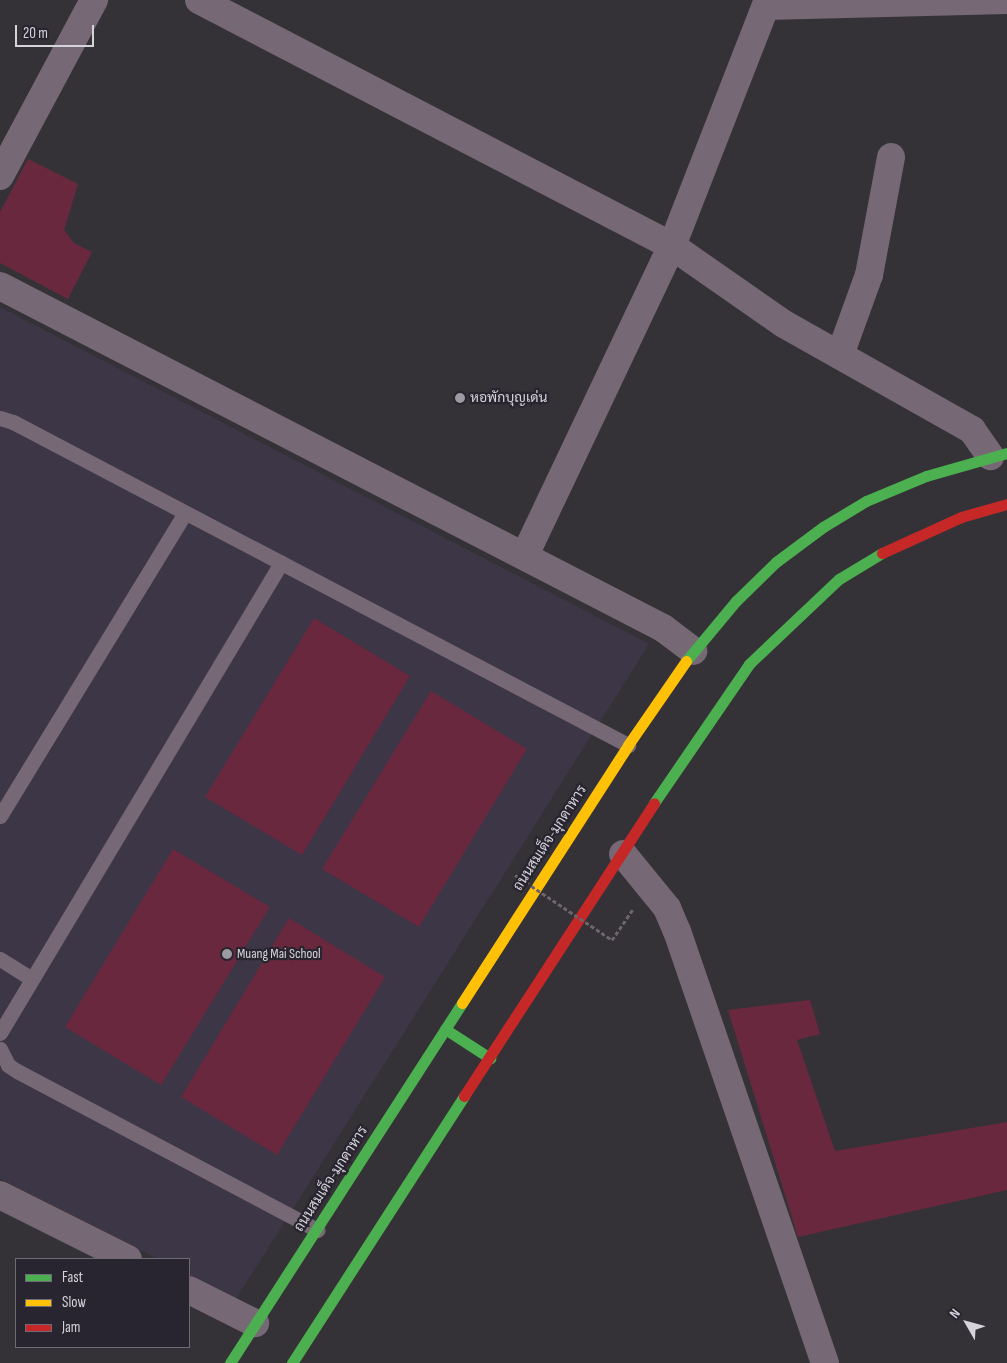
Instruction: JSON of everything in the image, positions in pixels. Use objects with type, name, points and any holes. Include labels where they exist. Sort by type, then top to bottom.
[{"type":"main road","name":"ถนนสมเด็จ-มุกดาหาร","points":[[230,1363],[628,745],[693,652],[736,601],[776,562],[823,527],[866,501],[926,476],[999,454]]},
{"type":"main road","points":[[292,1363],[623,854],[724,694],[802,611],[839,580],[880,554],[961,517],[1007,504]]},
{"type":"main road","points":[[445,1029],[490,1058]]},
{"type":"street","points":[[0,176],[94,0]]},
{"type":"street","points":[[199,0],[672,246],[784,324],[972,430],[999,454]]},
{"type":"street","points":[[525,555],[672,246],[767,3],[1007,0]]},
{"type":"street","points":[[840,355],[869,275],[891,157]]},
{"type":"street","points":[[0,286],[525,555],[663,628],[693,652]]},
{"type":"street","points":[[623,854],[667,908],[677,932],[825,1363]]},
{"type":"street","points":[[0,1195],[126,1258]]},
{"type":"street","points":[[190,1290],[255,1323]]},
{"type":"lane","points":[[0,418],[13,422],[628,745]]},
{"type":"lane","points":[[0,816],[185,513]]},
{"type":"lane","points":[[0,1034],[31,978],[281,563]]},
{"type":"lane","points":[[0,959],[31,978]]},
{"type":"lane","points":[[0,1049],[8,1065],[17,1071],[317,1230]]},
{"type":"path","points":[[515,875],[612,940],[636,904]]},
{"type":"shaded area","points":[[28,159],[78,184],[64,230],[74,243],[92,252],[68,299],[0,263],[0,212]]},
{"type":"shaded area","name":"Muang Mai School","points":[[0,307],[649,644],[236,1299],[190,1276],[190,1258],[156,1258],[0,1179]]},
{"type":"shaded area","points":[[314,618],[410,676],[302,855],[205,797]]},
{"type":"shaded area","points":[[431,691],[527,749],[419,927],[322,869]]},
{"type":"shaded area","points":[[173,849],[270,907],[161,1085],[65,1027]]},
{"type":"shaded area","points":[[289,918],[385,977],[277,1155],[181,1097]]},
{"type":"shaded area","points":[[810,1000],[820,1034],[797,1040],[835,1151],[1007,1122],[1007,1190],[798,1237],[728,1010]]},
{"type":"traffic: fast","points":[[686,661],[736,601],[776,562],[823,527],[866,501],[926,476],[1007,453]]},
{"type":"traffic: fast","points":[[654,803],[749,664],[839,579],[882,553]]},
{"type":"traffic: fast","points":[[230,1363],[462,1003]]},
{"type":"traffic: fast","points":[[445,1029],[490,1058]]},
{"type":"traffic: fast","points":[[292,1363],[464,1096]]},
{"type":"traffic: slow","points":[[462,1003],[628,745],[686,661]]},
{"type":"traffic: jam","points":[[882,553],[961,517],[1007,504]]},
{"type":"traffic: jam","points":[[464,1096],[654,803]]},
{"type":"place","name":"หอพักบุญเด่น","points":[[460,398]]},
{"type":"place","name":"Muang Mai School","points":[[227,954]]}]
